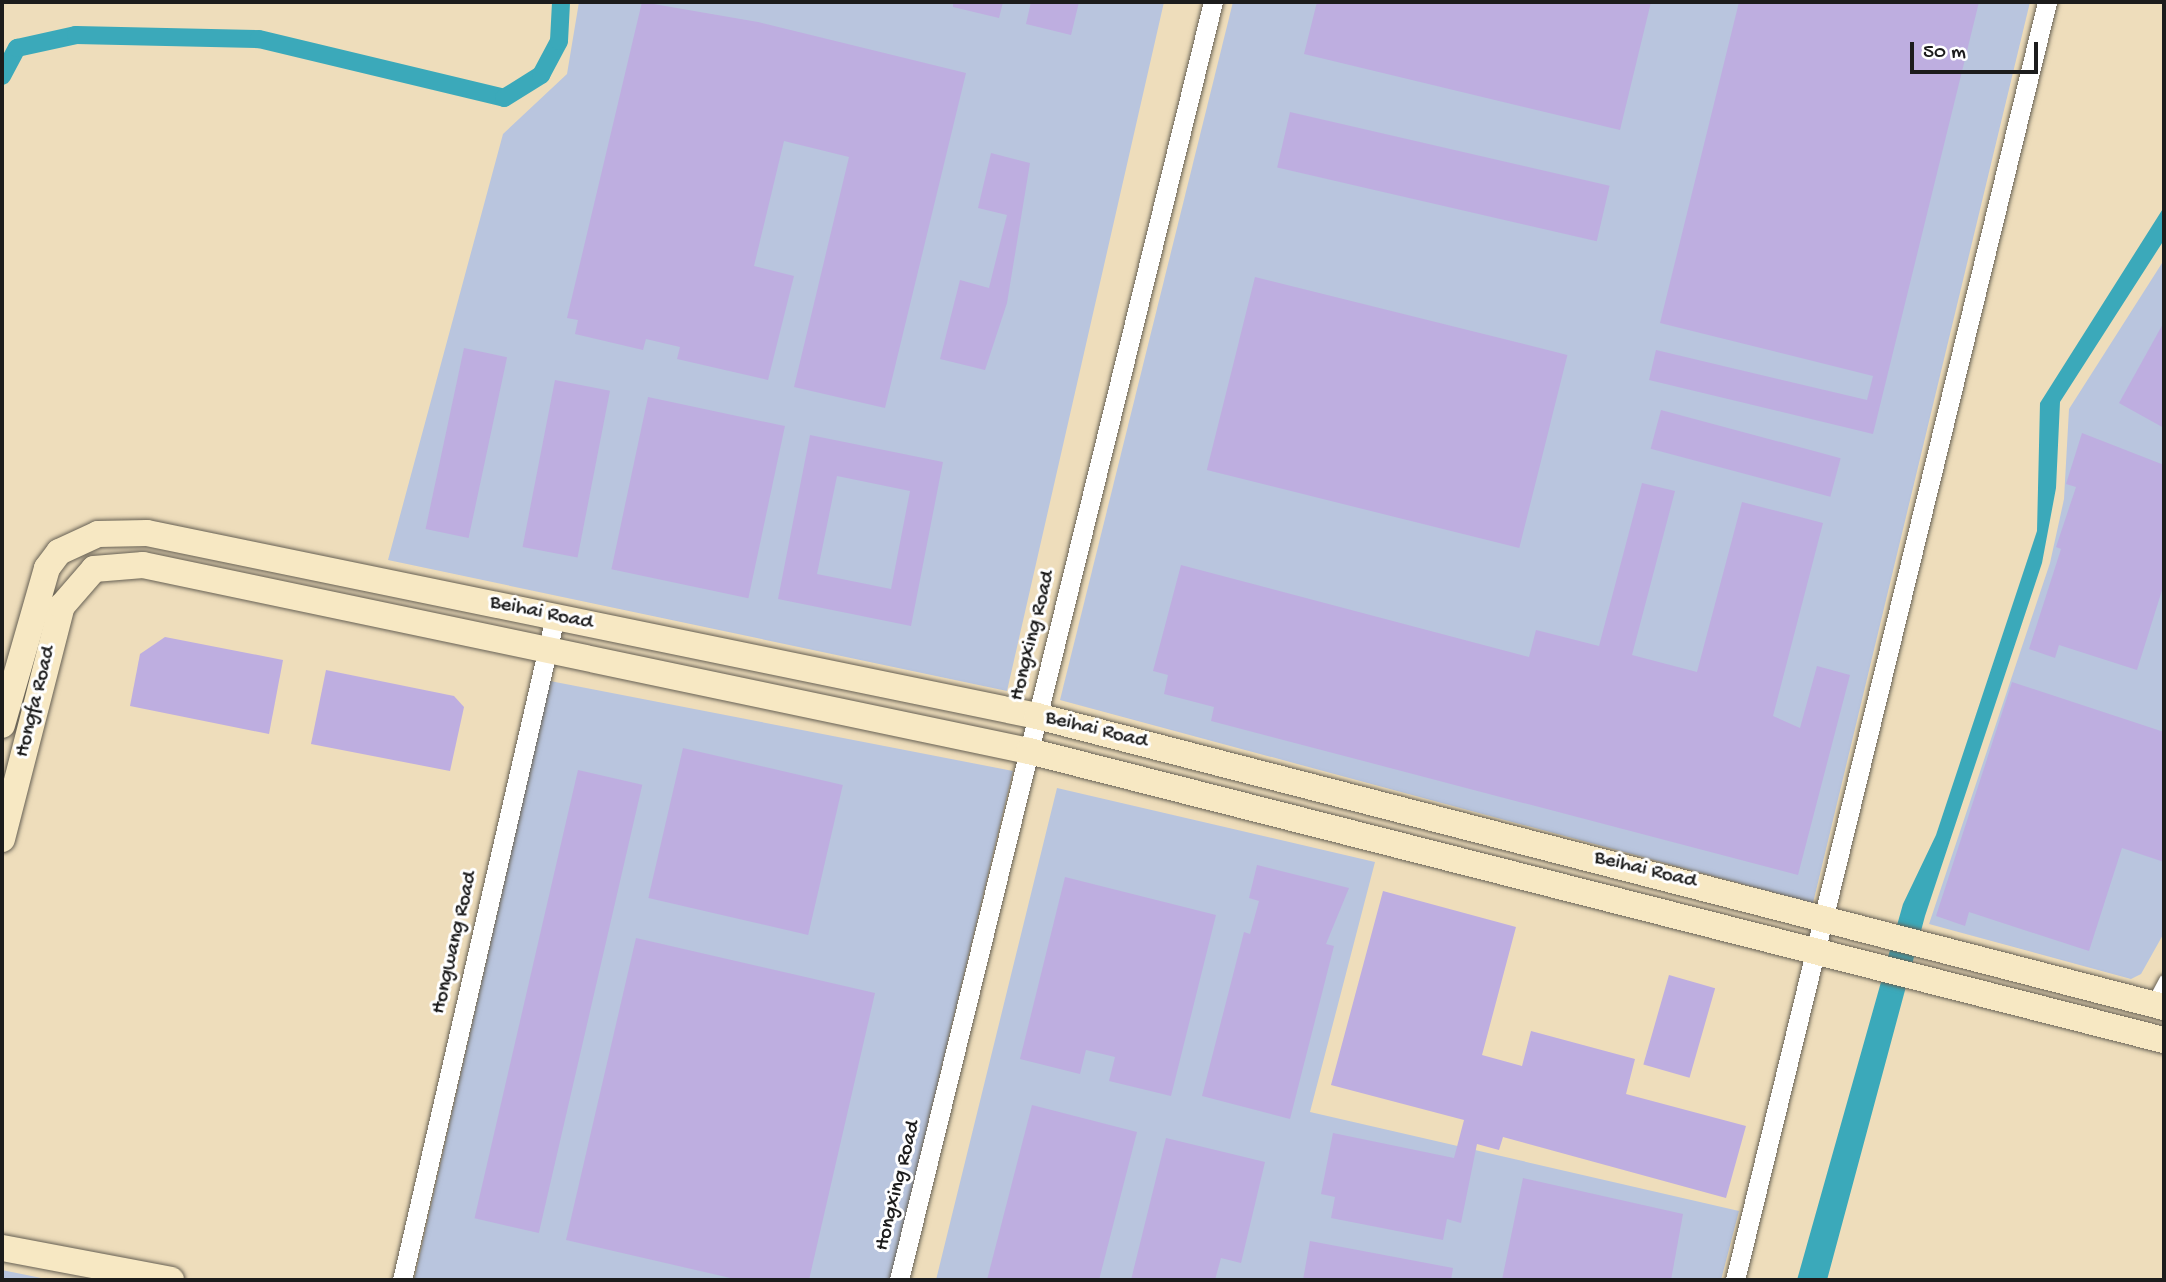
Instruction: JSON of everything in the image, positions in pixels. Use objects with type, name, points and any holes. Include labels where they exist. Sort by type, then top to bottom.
[{"type":"street","name":"Hongxing Road","points":[[899,1280],[1213,2]]},
{"type":"street","points":[[1735,1280],[1812,950],[2047,2]]},
{"type":"street","name":"Beihai Road","points":[[37,588],[59,552],[121,531],[1037,716],[2158,1005]]},
{"type":"street","name":"Beihai Road","points":[[62,606],[94,569],[144,565],[1029,751],[2164,1040]]},
{"type":"street","name":"Hongfa Road","points":[[2,725],[37,588]]},
{"type":"street","name":"Hongfa Road","points":[[2,839],[62,606]]},
{"type":"street","name":"Hongwang Road","points":[[402,1280],[555,617]]},
{"type":"street","points":[[2,1248],[172,1280]]},
{"type":"lane","points":[[2158,1005],[2164,980]]},
{"type":"shaded area","points":[[579,2],[1164,2],[1007,691],[388,560],[503,134],[567,74]]},
{"type":"shaded area","points":[[1233,2],[2030,2],[1813,903],[1060,700]]},
{"type":"shaded area","points":[[2164,260],[2164,933],[2141,974],[2131,979],[1929,924],[2050,563],[2064,499],[2069,409]]},
{"type":"shaded area","points":[[550,681],[1013,771],[890,1280],[414,1280]]},
{"type":"shaded area","points":[[1057,788],[1375,862],[1310,1112],[1739,1211],[1721,1280],[936,1280]]},
{"type":"shaded area","points":[[2,1270],[51,1280],[2,1280]]},
{"type":"water","points":[[2164,207],[2164,240],[2060,402],[2056,488],[2042,563],[1925,916],[1827,1280],[1797,1280],[1903,904],[1936,835],[2037,531],[2040,403]]},
{"type":"building","points":[[642,2],[758,22],[966,73],[885,408],[794,387],[849,157],[784,141],[754,266],[794,276],[768,380],[677,359],[680,347],[646,339],[643,350],[575,334],[578,320],[567,318]]},
{"type":"building","points":[[953,2],[1003,2],[999,18],[953,7]]},
{"type":"building","points":[[1031,2],[1079,2],[1071,35],[1026,24]]},
{"type":"building","points":[[1317,2],[1651,2],[1620,130],[1304,54]]},
{"type":"building","points":[[1739,2],[1979,2],[1873,434],[1649,380],[1656,350],[1867,400],[1873,376],[1660,323]]},
{"type":"building","points":[[1290,112],[1610,186],[1597,241],[1277,168]]},
{"type":"building","points":[[991,153],[1030,163],[1007,303],[985,370],[940,359],[960,280],[989,288],[1007,215],[978,208]]},
{"type":"building","points":[[1255,277],[1567,355],[1519,548],[1207,470]]},
{"type":"building","points":[[2164,322],[2164,428],[2119,403]]},
{"type":"building","points":[[464,348],[507,357],[469,538],[426,529]]},
{"type":"building","points":[[555,380],[610,391],[578,558],[523,547]]},
{"type":"building","points":[[648,397],[785,426],[748,598],[611,569]]},
{"type":"building","points":[[1661,410],[1841,458],[1830,497],[1651,449]]},
{"type":"building","points":[[2082,433],[2164,465],[2164,584],[2137,670],[2059,645],[2055,658],[2029,649],[2061,549],[2056,547],[2076,487],[2066,484]]},
{"type":"building","points":[[810,435],[943,462],[911,626],[778,599]],"holes":[[[837,476],[910,491],[891,589],[817,574]]]},
{"type":"building","points":[[1642,483],[1675,491],[1632,655],[1697,672],[1742,502],[1823,523],[1773,716],[1800,728],[1817,666],[1850,675],[1798,875],[1211,721],[1214,707],[1164,694],[1168,675],[1153,671],[1181,565],[1529,657],[1536,630],[1599,646]]},
{"type":"building","points":[[165,637],[283,660],[269,734],[130,706],[140,654]]},
{"type":"building","points":[[326,670],[454,696],[464,707],[450,771],[311,744]]},
{"type":"building","points":[[2012,682],[2164,732],[2164,862],[2122,848],[2089,951],[1969,912],[1965,926],[1936,916]]},
{"type":"building","points":[[683,748],[843,785],[808,935],[648,898]]},
{"type":"building","points":[[578,770],[642,785],[539,1233],[475,1218]]},
{"type":"building","points":[[1257,865],[1349,888],[1326,944],[1334,946],[1290,1119],[1202,1096],[1244,932],[1250,934],[1259,901],[1249,898]]},
{"type":"building","points":[[1065,877],[1216,915],[1171,1096],[1109,1081],[1115,1057],[1086,1050],[1080,1074],[1020,1059]]},
{"type":"building","points":[[1383,891],[1516,927],[1482,1055],[1522,1066],[1531,1031],[1635,1059],[1626,1094],[1746,1126],[1726,1198],[1503,1137],[1499,1150],[1477,1144],[1461,1223],[1447,1219],[1443,1240],[1331,1218],[1335,1197],[1321,1194],[1333,1133],[1454,1158],[1464,1120],[1331,1085]]},
{"type":"building","points":[[636,938],[875,993],[809,1280],[739,1280],[566,1240]]},
{"type":"building","points":[[1669,975],[1715,988],[1690,1078],[1643,1064]]},
{"type":"building","points":[[1032,1105],[1137,1132],[1099,1280],[987,1280]]},
{"type":"building","points":[[1166,1138],[1265,1162],[1241,1263],[1221,1258],[1215,1280],[1131,1280]]},
{"type":"building","points":[[1523,1178],[1683,1214],[1671,1280],[1502,1280]]},
{"type":"building","points":[[1310,1241],[1453,1268],[1451,1280],[1303,1280]]},
{"type":"waterway","points":[[2,76],[17,48],[76,35],[259,39],[504,98],[541,75],[559,41],[561,2]]}]
